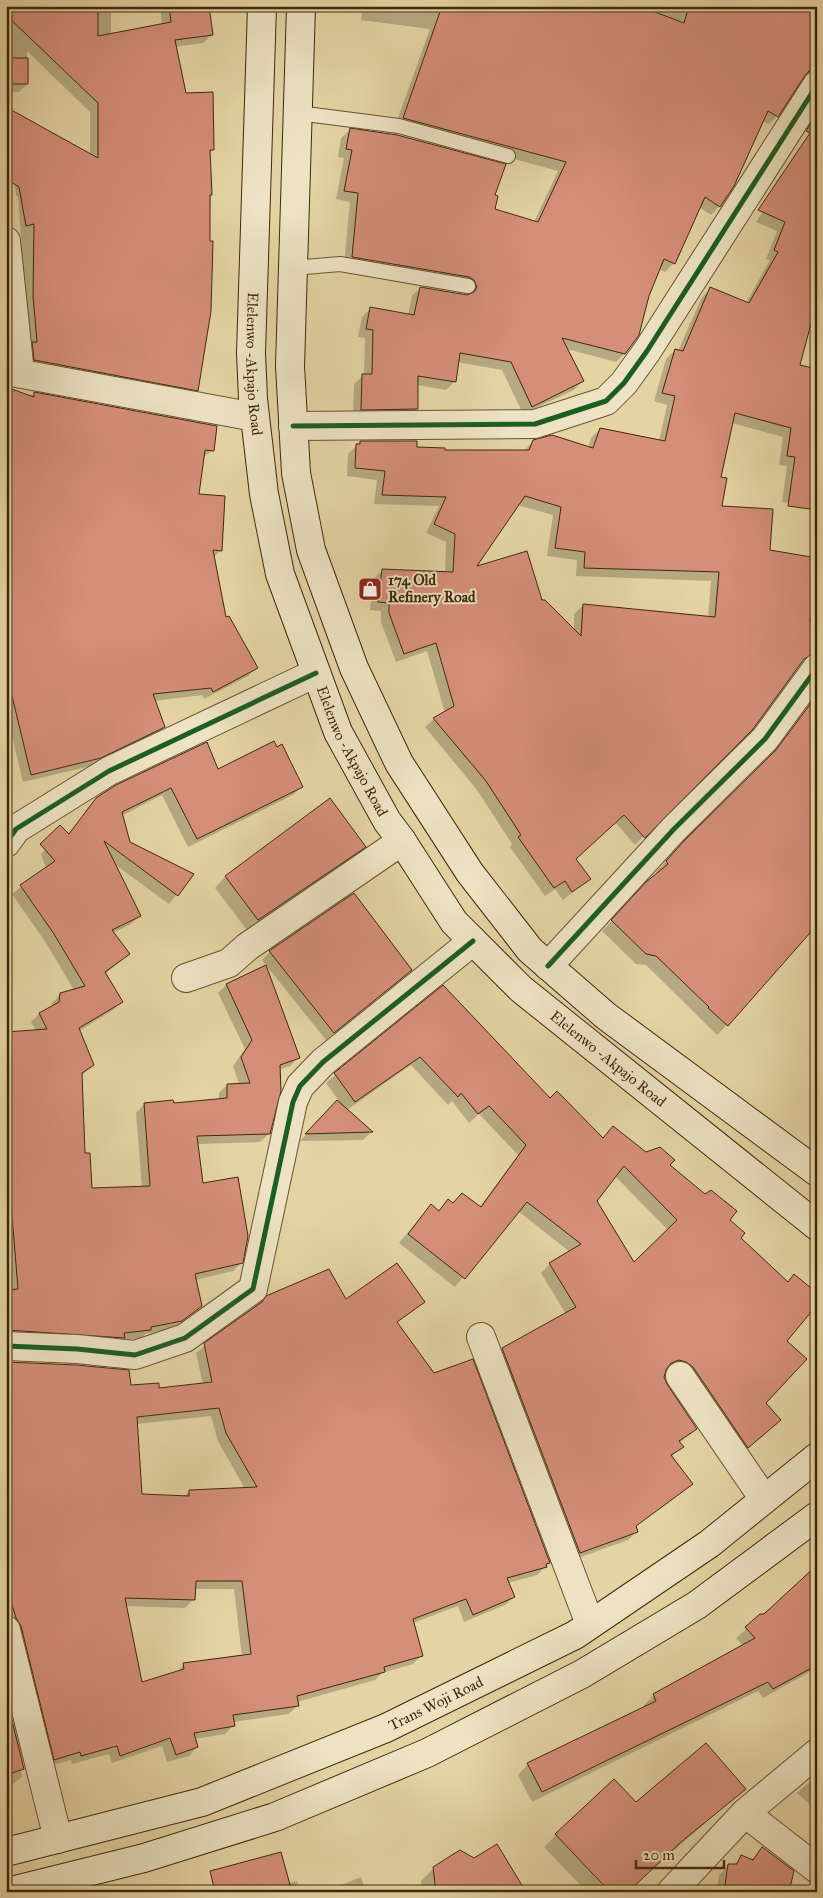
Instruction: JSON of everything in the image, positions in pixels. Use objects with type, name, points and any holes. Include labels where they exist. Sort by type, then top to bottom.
[{"type":"main road","name":"Elelenwo -Akpajo Road","points":[[262,6],[251,352],[255,417],[264,494],[280,574],[338,732],[387,821],[454,922],[520,989],[815,1226]]},
{"type":"main road","points":[[301,6],[290,366],[296,473],[311,550],[354,668],[398,763],[470,873],[530,950],[606,1016],[813,1164]]},
{"type":"main road","points":[[293,426],[535,424],[606,401],[624,383],[647,351],[814,98]]},
{"type":"main road","points":[[6,241],[13,372],[255,417]]},
{"type":"main road","points":[[548,966],[674,829],[765,739],[817,668]]},
{"type":"main road","points":[[6,843],[16,829],[109,771],[316,673]]},
{"type":"main road","points":[[186,978],[229,963],[247,947],[402,841]]},
{"type":"main road","points":[[6,1346],[77,1349],[134,1355],[185,1338],[253,1289],[293,1102],[300,1086],[323,1062],[473,941]]},
{"type":"main road","points":[[481,1337],[590,1624]]},
{"type":"main road","points":[[680,1376],[764,1499]]},
{"type":"main road","name":"Trans Woji Road","points":[[6,1852],[202,1802],[386,1728],[575,1634],[709,1544],[817,1457]]},
{"type":"main road","points":[[7,1892],[35,1888],[144,1858],[276,1816],[427,1753],[582,1674],[697,1605],[817,1516]]},
{"type":"main road","points":[[6,1630],[58,1839]]},
{"type":"main road","points":[[671,1892],[745,1813],[817,1753]]},
{"type":"main road","points":[[745,1813],[817,1869]]},
{"type":"lane","points":[[298,113],[400,126],[508,156]]},
{"type":"lane","points":[[293,268],[340,264],[468,286]]},
{"type":"building","points":[[6,6],[98,6],[98,36],[171,22],[169,6],[209,6],[213,35],[175,40],[186,93],[213,92],[214,150],[210,150],[212,195],[210,195],[210,241],[213,241],[211,311],[198,391],[34,360],[32,342],[37,342],[33,296],[34,224],[26,226],[19,187],[6,179],[6,107],[98,158],[98,103],[6,15]]},
{"type":"building","points":[[442,6],[639,6],[684,23],[689,6],[817,6],[817,70],[809,71],[804,77],[778,117],[768,111],[734,186],[720,207],[705,197],[675,264],[664,259],[649,296],[639,335],[625,354],[562,338],[584,381],[532,407],[511,362],[460,353],[456,382],[418,376],[418,409],[361,410],[362,374],[372,374],[373,330],[366,329],[370,307],[414,315],[420,287],[467,295],[474,292],[477,287],[474,280],[469,277],[352,257],[358,193],[344,191],[352,150],[346,149],[350,128],[397,135],[506,164],[495,195],[498,196],[495,209],[538,222],[566,162],[403,118]]},
{"type":"building","points":[[6,58],[28,58],[28,84],[6,84]]},
{"type":"building","points":[[817,114],[817,317],[813,316],[800,365],[817,369],[817,510],[788,506],[795,457],[787,456],[791,428],[735,413],[721,477],[727,478],[722,506],[773,509],[770,550],[817,558],[817,585],[810,622],[817,624],[817,653],[804,659],[753,729],[645,838],[624,815],[576,859],[591,879],[572,892],[565,881],[554,888],[518,837],[521,835],[486,781],[433,718],[454,706],[436,643],[404,654],[389,613],[389,603],[378,602],[382,569],[453,572],[455,534],[434,524],[446,497],[382,495],[385,471],[355,468],[356,444],[360,444],[360,441],[417,441],[417,447],[445,448],[445,450],[529,450],[533,440],[552,435],[593,448],[600,428],[665,441],[675,396],[662,393],[675,349],[683,351],[710,287],[749,303],[778,252],[774,250],[785,222],[758,210],[810,133],[806,131]],"holes":[[[525,496],[561,507],[555,548],[585,552],[584,568],[719,572],[715,617],[583,604],[581,636],[545,600],[542,600],[527,551],[477,566]]]},
{"type":"building","points":[[6,387],[34,397],[34,392],[217,426],[214,451],[205,450],[199,494],[225,496],[222,551],[213,550],[226,617],[229,616],[258,668],[213,692],[211,688],[153,694],[165,727],[101,758],[31,775],[6,671]]},
{"type":"building","points":[[817,695],[817,925],[728,1026],[656,956],[646,954],[611,920],[646,882],[668,864],[666,861],[685,840],[776,750]]},
{"type":"building","points":[[274,741],[277,747],[282,744],[303,787],[197,839],[171,788],[122,812],[130,842],[194,874],[178,896],[104,841],[141,916],[112,930],[130,954],[105,972],[123,1002],[79,1028],[94,1065],[82,1073],[85,1153],[90,1153],[92,1188],[150,1186],[144,1103],[173,1100],[174,1103],[227,1098],[227,1084],[250,1083],[241,1057],[252,1040],[226,984],[266,965],[300,1058],[280,1065],[281,1091],[270,1134],[197,1136],[203,1183],[238,1177],[248,1236],[243,1263],[195,1274],[202,1306],[182,1321],[151,1327],[151,1330],[124,1333],[125,1338],[6,1330],[6,1290],[18,1289],[6,1142],[6,1032],[47,1029],[39,1013],[59,1002],[60,993],[85,986],[54,934],[20,885],[55,861],[40,844],[60,825],[69,834],[96,798],[116,785],[207,742],[218,769]]},
{"type":"building","points":[[330,798],[366,847],[258,920],[225,876]]},
{"type":"building","points":[[354,893],[412,970],[334,1033],[269,951]]},
{"type":"building","points":[[443,985],[550,1098],[557,1091],[603,1138],[613,1126],[646,1152],[660,1147],[675,1160],[670,1165],[705,1194],[711,1190],[737,1211],[730,1220],[745,1233],[741,1238],[788,1282],[794,1274],[817,1293],[817,1305],[787,1341],[807,1359],[766,1403],[781,1420],[748,1448],[693,1367],[679,1360],[671,1363],[664,1377],[697,1429],[679,1441],[684,1447],[671,1455],[693,1484],[636,1526],[638,1532],[580,1553],[502,1348],[576,1307],[549,1263],[581,1244],[527,1202],[465,1279],[408,1234],[431,1204],[439,1211],[448,1199],[453,1203],[462,1193],[481,1207],[526,1145],[489,1106],[478,1114],[461,1093],[458,1097],[420,1057],[355,1102],[334,1073]],"holes":[[[624,1166],[677,1220],[634,1262],[597,1201]]]},
{"type":"building","points":[[337,1100],[373,1132],[305,1134]]},
{"type":"building","points":[[397,1263],[425,1302],[397,1322],[434,1373],[473,1359],[550,1563],[546,1564],[547,1567],[507,1578],[515,1597],[473,1615],[466,1599],[413,1619],[423,1656],[384,1667],[385,1672],[297,1696],[299,1706],[233,1715],[235,1726],[194,1733],[198,1747],[176,1755],[170,1738],[120,1756],[117,1746],[81,1756],[80,1752],[54,1760],[21,1626],[16,1618],[6,1585],[6,1362],[76,1365],[129,1370],[131,1385],[159,1383],[159,1388],[212,1382],[204,1343],[262,1302],[266,1296],[329,1269],[346,1299]],"holes":[[[219,1408],[226,1433],[257,1487],[189,1490],[189,1496],[142,1494],[137,1417]],[[196,1581],[242,1581],[251,1654],[183,1663],[184,1669],[142,1682],[125,1598],[195,1600]]]},
{"type":"building","points":[[817,1565],[817,1665],[773,1689],[768,1682],[542,1792],[527,1763],[656,1701],[653,1694],[755,1638],[745,1627],[760,1614],[764,1614]]},
{"type":"building","points":[[6,1696],[24,1769],[6,1775]]},
{"type":"building","points":[[706,1743],[746,1789],[681,1842],[628,1892],[610,1892],[555,1834],[614,1779],[636,1802]]},
{"type":"building","points":[[497,1844],[526,1892],[436,1892],[433,1867],[460,1850],[474,1858]]},
{"type":"building","points":[[762,1847],[794,1871],[789,1892],[724,1892],[728,1864],[737,1864],[741,1855],[753,1860]]},
{"type":"building","points":[[281,1852],[292,1892],[215,1892],[210,1871]]},
{"type":"cycle path","points":[[293,426],[535,424],[606,401],[624,383],[647,351],[817,85]]},
{"type":"cycle path","points":[[548,966],[674,829],[765,739],[817,668]]},
{"type":"cycle path","points":[[6,843],[16,829],[109,771],[316,673]]},
{"type":"cycle path","points":[[6,1346],[77,1349],[135,1355],[185,1338],[253,1289],[293,1102],[300,1086],[323,1062],[473,941]]},
{"type":"place","name":"174 Old Refinery Road","points":[[370,589]]}]
